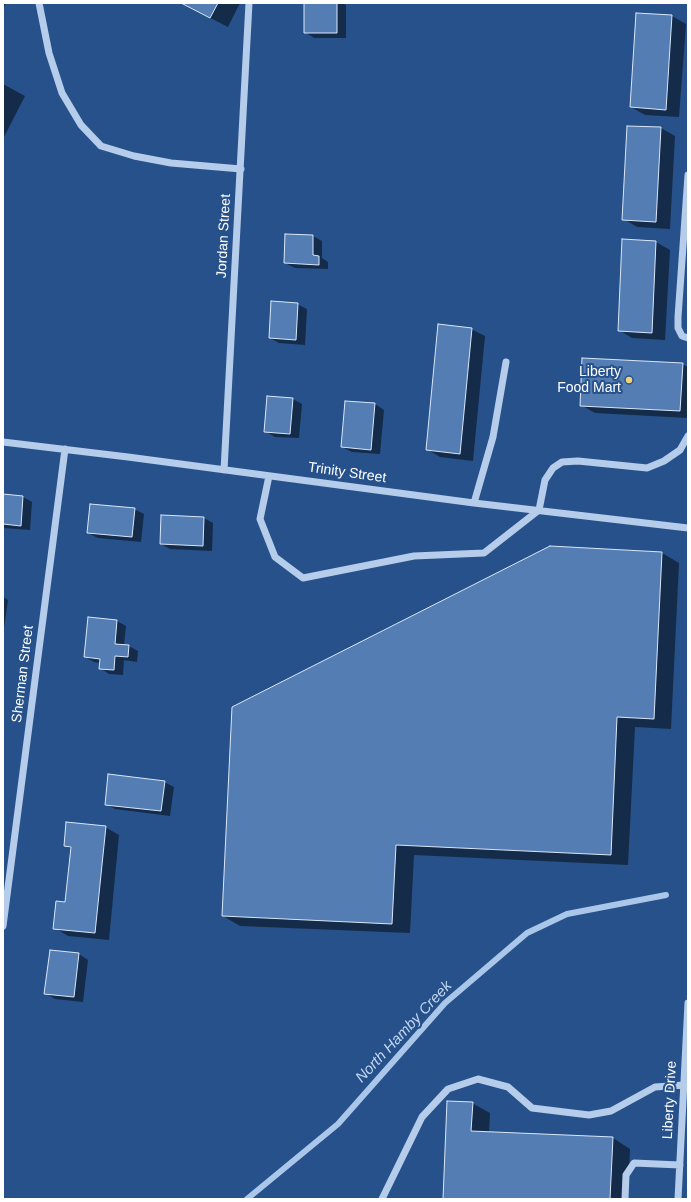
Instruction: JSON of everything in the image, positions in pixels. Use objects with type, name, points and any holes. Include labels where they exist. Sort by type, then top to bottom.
[{"type":"street","points":[[38,3],[49,53],[62,93],[81,125],[101,146],[134,156],[171,163],[241,169]]},
{"type":"street","name":"Jordan Street","points":[[224,470],[249,3]]},
{"type":"street","points":[[688,175],[686,232],[678,322],[678,328],[682,336],[688,338]]},
{"type":"street","points":[[474,503],[493,437],[506,362]]},
{"type":"street","points":[[269,476],[260,519],[276,557],[303,578],[414,556],[484,553],[539,510],[545,480],[553,468],[562,462],[578,461],[647,468],[680,450],[688,436]]},
{"type":"street","name":"Trinity Street","points":[[3,442],[474,503],[688,528]]},
{"type":"street","name":"Sherman Street","points":[[3,926],[65,449]]},
{"type":"street","name":"Liberty Drive","points":[[678,1199],[688,1003]]},
{"type":"street","points":[[382,1199],[422,1117],[448,1089],[478,1079],[508,1087],[532,1108],[589,1115],[611,1111],[655,1087],[684,1085]]},
{"type":"street","points":[[625,1199],[626,1175],[634,1163],[680,1165]]},
{"type":"building","points":[[181,3],[218,3],[210,18]]},
{"type":"building","points":[[304,3],[337,3],[337,33],[304,33]]},
{"type":"building","points":[[636,13],[672,15],[666,110],[630,107]]},
{"type":"building","points":[[627,126],[661,127],[656,222],[622,220]]},
{"type":"building","points":[[285,234],[313,235],[313,255],[319,256],[319,265],[284,263]]},
{"type":"building","points":[[622,239],[656,241],[652,333],[618,331]]},
{"type":"building","points":[[271,301],[298,303],[296,340],[269,338]]},
{"type":"building","points":[[438,324],[472,328],[460,454],[426,450]]},
{"type":"building","points":[[582,358],[683,363],[680,411],[580,406]]},
{"type":"building","points":[[267,396],[293,398],[290,434],[264,432]]},
{"type":"building","points":[[345,401],[375,403],[371,450],[341,447]]},
{"type":"building","points":[[3,494],[23,496],[21,526],[3,524]]},
{"type":"building","points":[[90,504],[135,508],[132,537],[87,533]]},
{"type":"building","points":[[161,515],[204,517],[203,546],[160,544]]},
{"type":"building","points":[[550,546],[662,552],[654,719],[617,717],[611,855],[396,845],[392,924],[222,916],[232,707]]},
{"type":"building","points":[[88,617],[117,620],[115,644],[129,645],[128,657],[115,656],[114,670],[99,669],[100,659],[84,657]]},
{"type":"building","points":[[108,774],[165,781],[161,811],[105,805]]},
{"type":"building","points":[[66,822],[106,826],[95,933],[53,929],[56,901],[65,902],[71,847],[64,846]]},
{"type":"building","points":[[50,950],[79,953],[74,997],[44,994]]},
{"type":"building","points":[[447,1101],[473,1102],[471,1131],[613,1137],[610,1199],[443,1199]]},
{"type":"waterway","name":"North Hamby Creek","points":[[247,1199],[338,1124],[445,1003],[527,933],[567,914],[666,895]]},
{"type":"place","name":"Liberty Food Mart","points":[[629,380]]}]
